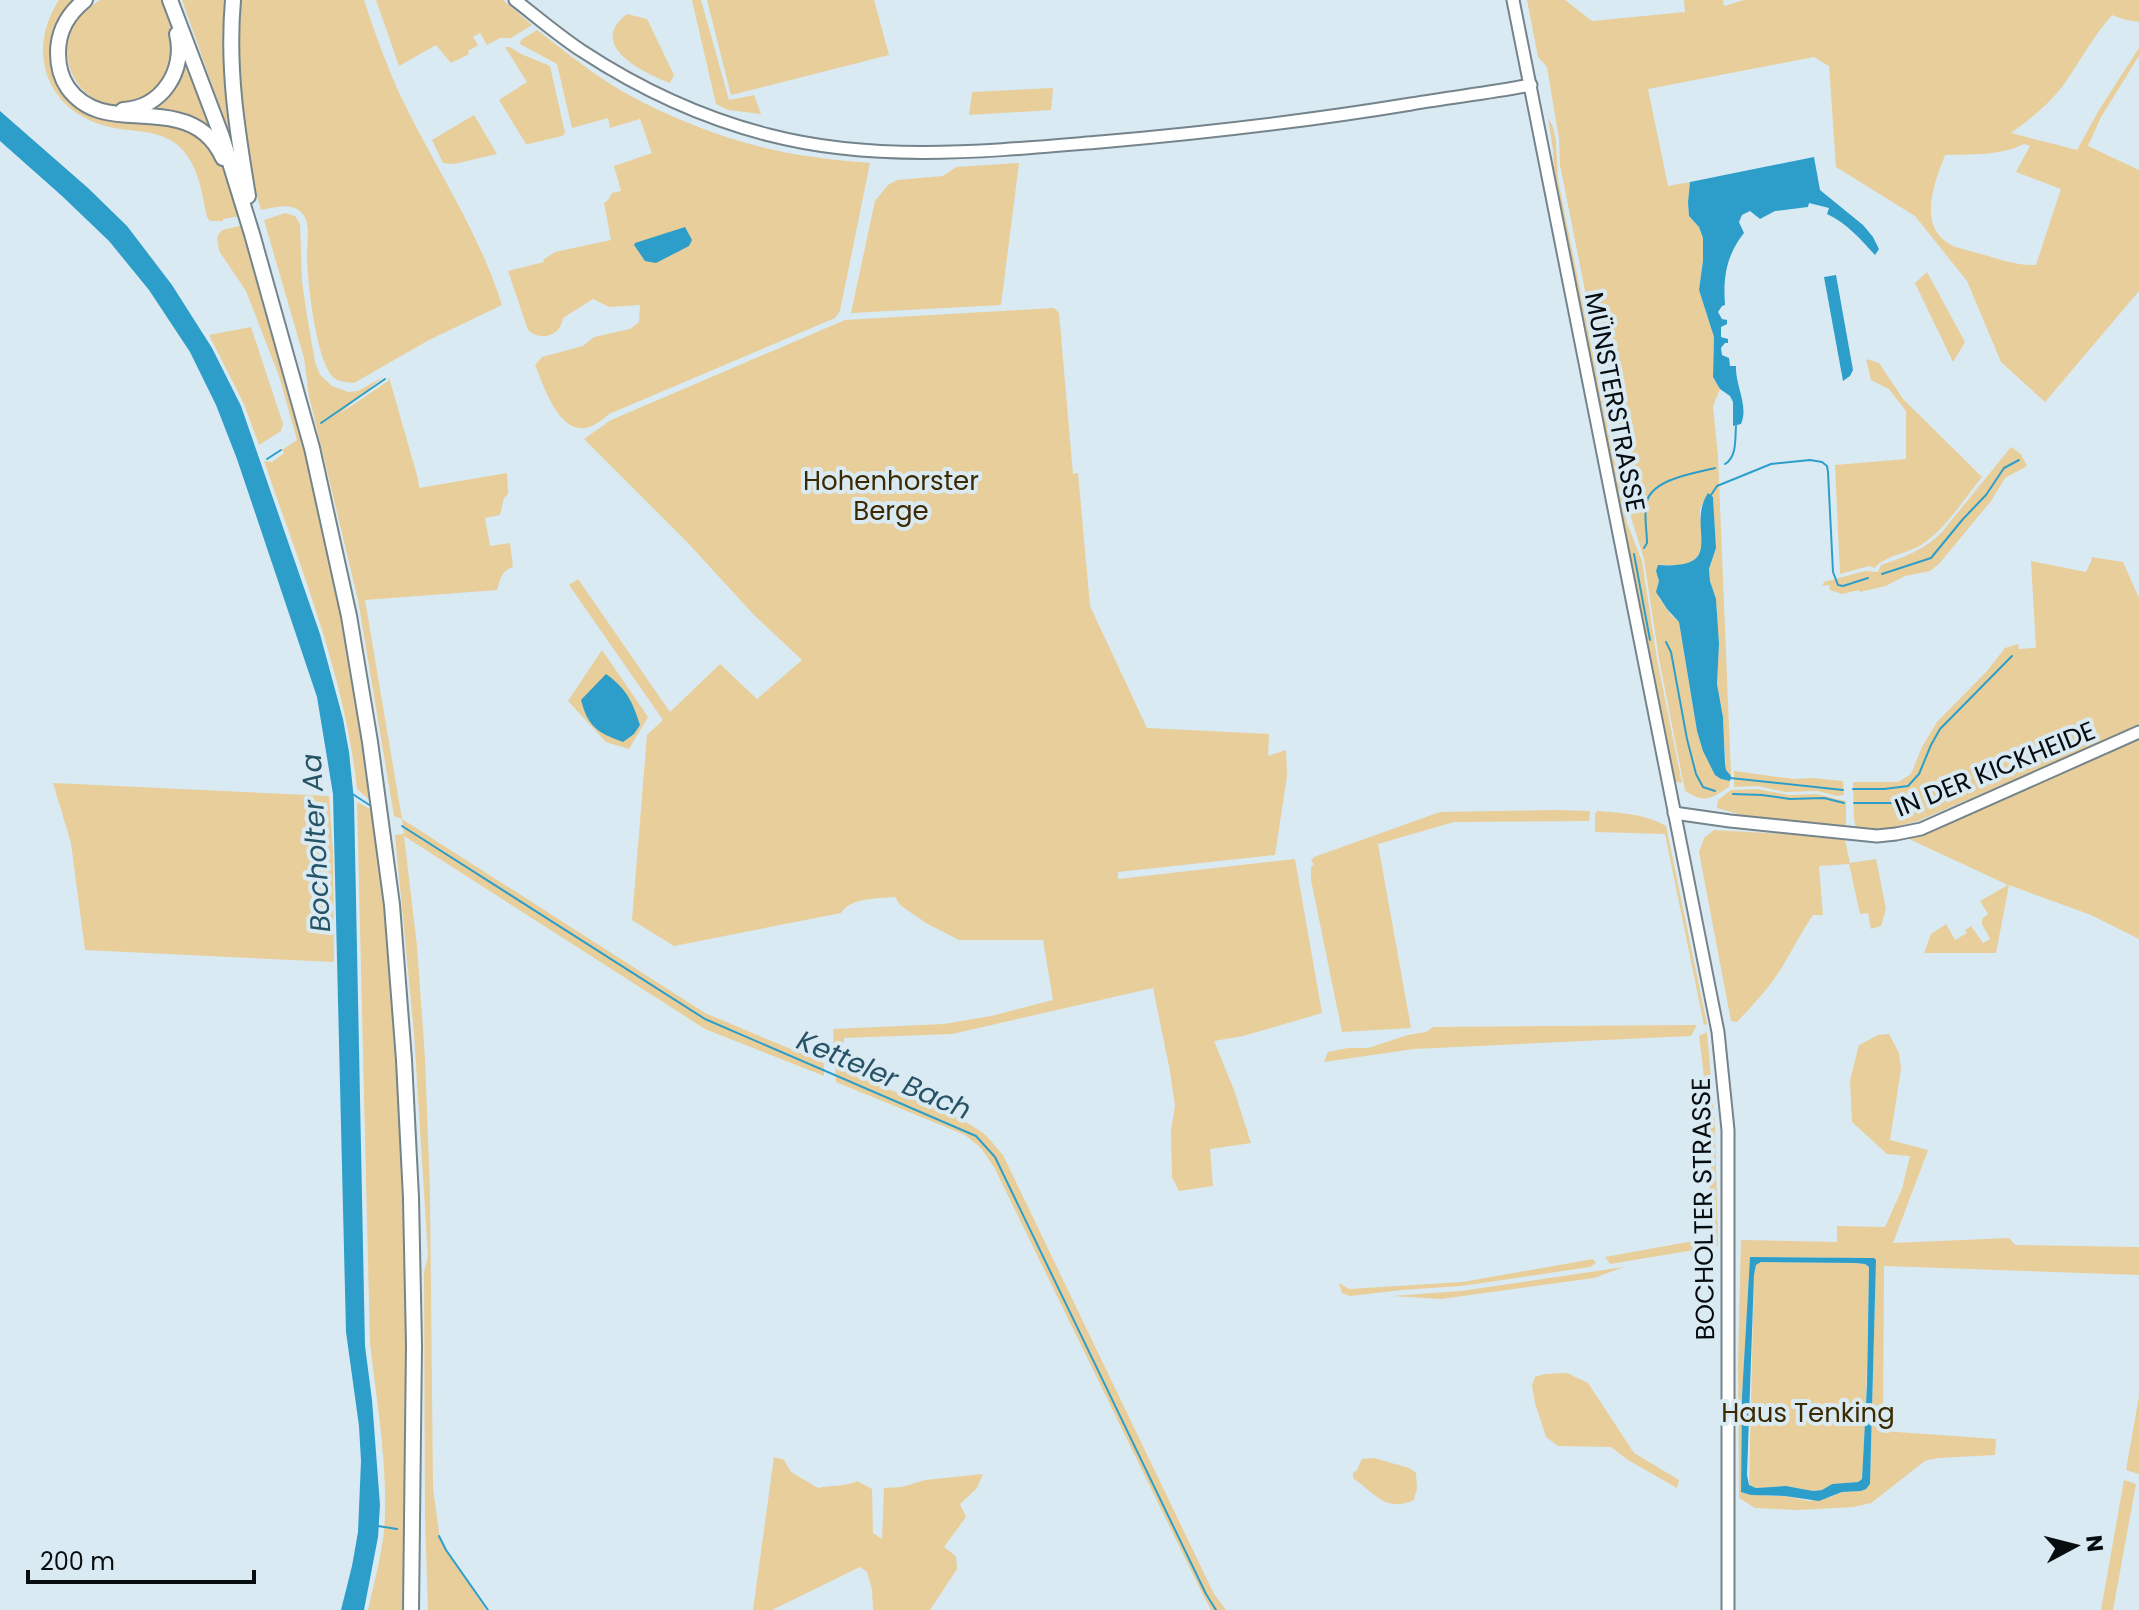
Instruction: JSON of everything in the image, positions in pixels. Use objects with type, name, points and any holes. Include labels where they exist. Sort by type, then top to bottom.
[{"type":"highway","points":[[85,0],[66,20],[59,36],[59,69],[65,84],[87,106],[101,112],[176,119],[208,135],[220,151],[252,234]]},
{"type":"highway","points":[[92,0],[65,33],[66,71],[78,94],[95,105],[125,110],[154,100],[167,88],[174,75],[179,59],[179,41],[168,0]]},
{"type":"highway","points":[[168,0],[222,137],[312,448],[349,616],[370,742],[392,905],[411,1198],[414,1345],[411,1610]]},
{"type":"highway","points":[[176,0],[227,136],[279,299],[355,615],[375,737],[398,905],[411,1058],[418,1198],[417,1610]]},
{"type":"highway","points":[[233,0],[234,114],[250,208]]},
{"type":"main road","points":[[515,0],[580,50],[638,85],[701,114],[769,135],[854,150],[1003,149],[1172,136],[1356,113],[1531,85]]},
{"type":"main road","name":"MÜNSTERSTRASSE","points":[[1513,0],[1674,813]]},
{"type":"main road","name":"IN DER KICKHEIDE","points":[[1674,813],[1863,835],[1896,834],[1921,829],[2139,732]]},
{"type":"main road","name":"BOCHOLTER STRASSE","points":[[1674,813],[1718,1032],[1728,1130],[1728,1610]]},
{"type":"green space","points":[[59,0],[77,0],[55,34],[76,101],[194,129],[218,153],[241,216],[210,221],[193,165],[172,141],[157,134],[114,128],[85,118],[56,93],[44,58],[44,39],[49,19]]},
{"type":"green space","points":[[100,0],[163,0],[172,29],[174,57],[166,81],[156,92],[124,106],[116,107],[95,100],[78,83],[68,61],[69,37],[74,25]]},
{"type":"green space","points":[[182,0],[230,0],[233,144]]},
{"type":"green space","points":[[240,0],[364,0],[397,87],[469,226],[502,305],[429,340],[354,383],[338,380],[329,371],[318,341],[311,301],[306,219],[301,212],[289,206],[261,210],[254,185],[240,106],[237,52]]},
{"type":"green space","points":[[376,0],[503,0],[532,25],[511,38],[500,38],[487,45],[480,33],[473,37],[478,45],[468,51],[469,54],[451,63],[436,45],[399,66]]},
{"type":"green space","points":[[692,0],[701,0],[729,100],[754,95],[761,114],[728,110],[716,104]]},
{"type":"green space","points":[[707,0],[874,0],[889,55],[731,95]]},
{"type":"green space","points":[[1527,0],[1565,0],[1592,21],[1685,12],[1684,0],[1723,0],[1724,6],[1744,0],[2139,0],[2139,22],[2112,15],[2057,94],[2011,133],[2077,150],[2139,48],[2139,56],[2101,117],[2088,146],[2139,170],[2139,291],[2045,402],[2001,362],[1967,281],[1915,216],[1836,167],[1829,66],[1814,57],[1648,89],[1668,186],[1690,182],[1689,216],[1699,227],[1703,238],[1699,290],[1714,337],[1713,377],[1720,389],[1713,406],[1718,456],[1731,776],[1726,770],[1723,717],[1717,684],[1719,644],[1716,600],[1709,569],[1716,548],[1713,497],[1708,494],[1700,510],[1702,541],[1697,556],[1686,564],[1659,565],[1656,571],[1659,598],[1679,622],[1703,750],[1721,779],[1730,781],[1729,787],[1708,798],[1685,791],[1659,659],[1644,559],[1629,511],[1560,165],[1559,139],[1547,67],[1538,57]],"holes":[[[2024,144],[2030,146],[2016,172],[2061,189],[2036,265],[2015,263],[1962,249],[1940,237],[1934,227],[1931,203],[1945,155],[1985,154]]]},
{"type":"green space","points":[[627,14],[647,19],[674,75],[670,83],[634,65],[615,47],[613,36],[616,25]]},
{"type":"green space","points":[[537,30],[615,87],[694,125],[766,148],[870,163],[840,311],[835,318],[609,414],[592,426],[581,428],[562,418],[535,365],[542,357],[583,346],[594,337],[630,329],[639,322],[640,305],[609,307],[593,299],[563,318],[554,333],[538,336],[528,330],[508,271],[544,262],[555,252],[611,240],[604,203],[612,193],[621,191],[614,166],[652,153],[640,119],[610,128],[608,118],[572,128],[557,64],[520,44],[521,40]]},
{"type":"green space","points":[[181,40],[222,148],[146,108],[155,103]]},
{"type":"green space","points":[[505,47],[550,66],[565,133],[562,136],[524,145],[499,100],[527,82]]},
{"type":"green space","points":[[1053,88],[1051,110],[969,115],[972,92]]},
{"type":"green space","points":[[474,115],[497,154],[454,164],[443,163],[432,140]]},
{"type":"green space","points":[[1548,118],[1556,141],[1558,180],[1627,523],[1642,561],[1657,659],[1682,783],[1675,782],[1649,662],[1554,179]]},
{"type":"green space","points":[[1019,163],[1001,305],[851,313],[875,201],[888,185],[897,180],[943,176],[956,167]]},
{"type":"green space","points":[[285,213],[295,216],[300,224],[302,281],[315,362],[320,375],[332,386],[348,392],[358,391],[383,377],[338,415],[388,381],[389,377],[419,488],[507,473],[508,494],[500,515],[485,518],[490,546],[510,543],[513,567],[504,573],[497,590],[365,600],[402,819],[394,816],[358,600],[309,396],[304,358],[264,220]]},
{"type":"green space","points":[[243,225],[288,374],[336,574],[374,804],[357,789],[343,705],[332,664],[264,461],[272,462],[284,453],[282,450],[297,440],[279,376],[246,291],[219,251],[217,237],[222,230]]},
{"type":"green space","points":[[1927,272],[1965,342],[1953,362],[1915,283]]},
{"type":"green space","name":"Hohenhorster Berge","points":[[1054,308],[1059,313],[1073,474],[1078,473],[1090,606],[1147,728],[1269,734],[1268,756],[1286,750],[1287,776],[1275,855],[1118,872],[1118,879],[1295,859],[1322,1013],[1243,1036],[1214,1041],[1251,1143],[1210,1149],[1213,1186],[1179,1191],[1172,1177],[1171,1131],[1175,1106],[1153,988],[952,1034],[844,1038],[844,1070],[966,1122],[985,1134],[1003,1155],[1214,1594],[1226,1610],[1211,1610],[1203,1595],[994,1167],[981,1148],[965,1135],[836,1082],[833,1029],[944,1024],[1053,1000],[1043,940],[959,940],[926,923],[900,905],[895,897],[858,901],[841,913],[674,946],[632,920],[647,735],[663,720],[569,585],[578,579],[670,712],[720,664],[757,699],[802,660],[754,615],[687,542],[584,439],[611,420],[845,320]]},
{"type":"green space","points":[[251,327],[283,424],[281,431],[259,445],[244,404],[209,335]]},
{"type":"green space","points":[[1866,359],[1879,363],[1903,399],[1982,477],[1948,521],[1924,543],[1884,560],[1875,568],[1869,566],[1840,574],[1835,465],[1906,459],[1906,411],[1889,389],[1871,380]]},
{"type":"green space","points":[[2011,447],[2021,454],[2027,466],[2005,478],[1991,501],[1930,571],[1860,592],[1842,594],[1830,590],[1829,585],[1822,586],[1824,582],[1865,571],[1878,572],[1881,565],[1928,544],[1942,532]]},
{"type":"green space","points":[[2091,557],[2123,562],[2139,598],[2139,726],[1918,821],[1886,829],[1856,828],[1853,782],[1898,782],[1911,774],[1937,722],[2005,648],[2018,644],[2019,649],[2036,648],[2031,561],[2086,572]]},
{"type":"green space","points":[[602,650],[648,717],[629,749],[606,742],[568,701]]},
{"type":"green space","points":[[2139,739],[2139,939],[2091,915],[2009,885],[1996,953],[1924,953],[1931,934],[1946,924],[1955,940],[1967,933],[1965,930],[1971,926],[1983,943],[1990,939],[1982,924],[1982,919],[1988,914],[1980,901],[2008,885],[1909,839]]},
{"type":"green space","points":[[1734,771],[1794,779],[1843,781],[1844,795],[1817,791],[1785,792],[1758,786],[1734,787]]},
{"type":"green space","points":[[53,783],[329,796],[334,962],[85,950],[71,843]]},
{"type":"green space","points":[[1757,789],[1789,795],[1817,794],[1846,801],[1846,824],[1745,816],[1717,808],[1718,800],[1731,790]]},
{"type":"green space","points":[[357,802],[374,811],[399,1024],[408,1277],[404,1610],[368,1610],[383,1541],[385,1486],[370,1344]]},
{"type":"green space","points":[[1590,811],[1589,821],[1454,822],[1378,844],[1411,1028],[1342,1032],[1311,880],[1314,864],[1311,861],[1314,857],[1440,812]]},
{"type":"green space","points":[[1595,813],[1625,813],[1666,826],[1707,1024],[1704,1025],[1665,834],[1595,832]]},
{"type":"green space","points":[[402,819],[705,1013],[824,1063],[824,1076],[705,1029],[404,836],[417,946],[425,1058],[430,1191],[433,1488],[440,1540],[486,1610],[428,1610],[424,1272],[428,1256],[414,1033],[395,835],[404,834]]},
{"type":"green space","points":[[1714,830],[1845,840],[1850,863],[1876,859],[1886,909],[1881,926],[1871,929],[1868,913],[1860,914],[1849,864],[1819,866],[1823,915],[1813,915],[1774,979],[1737,1022],[1731,1021],[1699,852],[1704,838]]},
{"type":"green space","points":[[1697,1025],[1691,1036],[1414,1049],[1324,1062],[1328,1052],[1368,1048],[1426,1032],[1433,1027]]},
{"type":"green space","points":[[1707,1032],[1715,1125],[1718,1246],[1610,1264],[1605,1257],[1710,1238],[1707,1112],[1699,1036]]},
{"type":"green space","points":[[1889,1034],[1899,1053],[1901,1069],[1890,1140],[1928,1150],[1893,1243],[2009,1238],[2015,1245],[2139,1247],[2139,1275],[1884,1266],[1883,1431],[1996,1439],[1995,1455],[1925,1461],[1871,1503],[1854,1507],[1797,1510],[1755,1508],[1739,1498],[1741,1240],[1837,1242],[1837,1226],[1885,1227],[1902,1189],[1910,1156],[1887,1154],[1852,1122],[1850,1080],[1859,1045],[1878,1035]],"holes":[[[1750,1257],[1876,1260],[1870,1484],[1861,1491],[1842,1492],[1809,1501],[1741,1492],[1742,1396]]]},
{"type":"green space","points":[[1593,1259],[1596,1263],[1590,1267],[1461,1286],[1350,1296],[1342,1293],[1339,1283],[1349,1289],[1463,1282]]},
{"type":"green space","name":"Haus Tenking","points":[[1855,1263],[1869,1267],[1866,1404],[1862,1479],[1858,1482],[1832,1484],[1812,1491],[1786,1486],[1756,1488],[1749,1485],[1754,1275],[1756,1264]]},
{"type":"green space","points":[[1624,1267],[1594,1278],[1441,1299],[1392,1296],[1461,1291]]},
{"type":"green space","points":[[1567,1373],[1588,1383],[1634,1453],[1679,1480],[1677,1488],[1611,1447],[1558,1446],[1546,1437],[1532,1386],[1535,1377]]},
{"type":"green space","points":[[2139,1396],[2139,1474],[2126,1470]]},
{"type":"green space","points":[[774,1457],[784,1460],[791,1472],[818,1488],[857,1481],[872,1489],[873,1533],[882,1539],[884,1488],[983,1474],[977,1488],[960,1504],[966,1517],[944,1547],[956,1556],[957,1569],[930,1610],[873,1610],[867,1572],[860,1567],[772,1610],[753,1610]]},
{"type":"green space","points":[[1374,1458],[1416,1473],[1414,1500],[1388,1503],[1353,1478],[1362,1459]]},
{"type":"green space","points":[[2124,1480],[2136,1484],[2113,1610],[2101,1610]]},
{"type":"water","points":[[0,111],[127,226],[172,285],[212,348],[241,406],[320,634],[343,719],[354,800],[365,1346],[380,1505],[378,1537],[364,1610],[341,1610],[358,1532],[361,1461],[346,1332],[333,794],[317,697],[237,459],[216,405],[190,352],[149,290],[109,241],[0,141]]},
{"type":"water","points":[[1814,157],[1820,190],[1863,225],[1879,249],[1875,255],[1847,227],[1827,214],[1829,208],[1809,203],[1808,207],[1775,211],[1760,219],[1750,211],[1742,215],[1739,222],[1744,233],[1730,259],[1725,276],[1725,305],[1718,312],[1722,319],[1727,320],[1727,324],[1721,327],[1721,337],[1728,339],[1728,343],[1721,348],[1722,355],[1729,358],[1730,366],[1736,366],[1743,403],[1741,424],[1733,426],[1733,402],[1713,377],[1714,337],[1699,290],[1703,238],[1699,227],[1689,216],[1690,182]]},
{"type":"water","points":[[685,227],[692,240],[689,246],[656,263],[645,261],[634,245],[635,243]]},
{"type":"water","points":[[1836,275],[1853,370],[1843,381],[1824,277]]},
{"type":"water","points":[[1708,493],[1713,497],[1716,548],[1709,569],[1716,599],[1719,644],[1717,684],[1723,717],[1725,763],[1730,781],[1715,775],[1703,751],[1679,622],[1656,592],[1658,565],[1680,565],[1693,561],[1699,553],[1702,506]]},
{"type":"water","points":[[606,674],[628,696],[640,725],[623,742],[595,728],[581,700]]},
{"type":"water","points":[[1750,1257],[1874,1258],[1870,1484],[1866,1489],[1842,1492],[1819,1501],[1741,1492],[1742,1396]],"holes":[[[1761,1262],[1855,1263],[1869,1267],[1862,1479],[1813,1491],[1786,1486],[1756,1488],[1749,1485],[1756,1265]]]},
{"type":"waterway","points":[[321,423],[385,379]]},
{"type":"waterway","points":[[1725,464],[1733,452],[1736,426]]},
{"type":"waterway","points":[[267,459],[281,450]]},
{"type":"waterway","points":[[1711,495],[1717,486],[1771,464],[1810,460],[1822,462],[1828,472],[1833,572],[1838,585],[1868,578]]},
{"type":"waterway","points":[[1882,574],[1931,558],[1986,495],[2004,468],[2019,460]]},
{"type":"waterway","points":[[1644,548],[1647,543],[1646,505],[1655,489],[1685,475],[1715,468]]},
{"type":"waterway","points":[[1634,554],[1650,640]]},
{"type":"waterway","points":[[1666,642],[1671,652],[1696,774],[1703,787],[1715,791]]},
{"type":"waterway","points":[[1853,789],[1908,786],[1919,774],[1940,729],[2012,656]]},
{"type":"waterway","points":[[1730,778],[1843,790]]},
{"type":"waterway","points":[[351,793],[371,806]]},
{"type":"waterway","points":[[1733,794],[1790,799],[1824,798],[1844,803]]},
{"type":"waterway","points":[[1854,803],[1899,803],[1908,806],[1911,814]]},
{"type":"waterway","name":"Ketteler Bach","points":[[402,826],[705,1019],[976,1136],[995,1157],[1216,1610]]},
{"type":"waterway","points":[[378,1526],[397,1529]]},
{"type":"waterway","points":[[439,1536],[488,1610]]},
{"type":"water label","name":"Bocholter Aa","points":[[316,843]]}]
